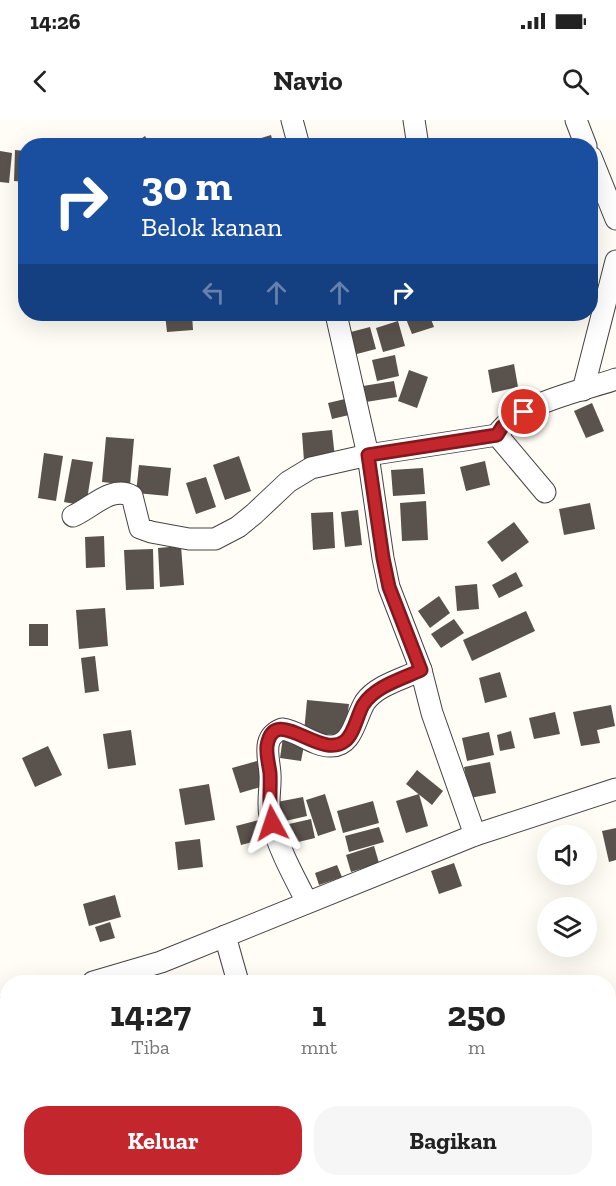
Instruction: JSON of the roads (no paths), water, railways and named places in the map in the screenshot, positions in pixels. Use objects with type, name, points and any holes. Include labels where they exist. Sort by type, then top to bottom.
[{"type":"street","points":[[292,120],[297,138]]},
{"type":"street","points":[[414,120],[417,138]]},
{"type":"street","points":[[576,120],[583,138]]},
{"type":"street","points":[[598,175],[616,219]]},
{"type":"street","points":[[582,390],[616,261]]},
{"type":"street","points":[[338,321],[368,455],[389,587],[421,670],[432,713],[474,835]]},
{"type":"street","points":[[73,516],[85,511],[110,494],[125,493],[132,496],[140,528],[189,539],[214,539],[226,534],[254,514],[288,482],[304,471],[368,455],[497,435],[502,427],[524,412],[616,379]]},
{"type":"street","points":[[497,435],[545,492]]},
{"type":"street","points":[[307,902],[289,867],[270,815],[267,749],[270,738],[278,730],[286,730],[299,733],[322,745],[341,744],[349,736],[364,704],[372,694],[421,670]]},
{"type":"street","points":[[117,975],[161,962],[474,835],[616,789]]},
{"type":"street","points":[[225,936],[236,975]]}]
